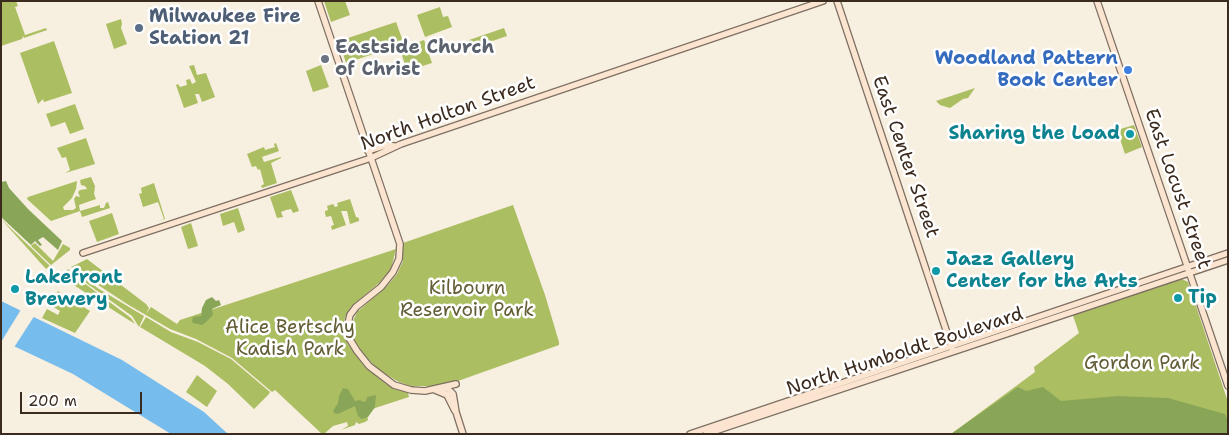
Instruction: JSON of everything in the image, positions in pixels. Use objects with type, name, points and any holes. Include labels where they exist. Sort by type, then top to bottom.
[{"type":"main road","points":[[318,1],[399,241],[400,256],[395,269],[389,278],[352,312],[347,324],[349,338],[366,363],[390,382],[413,390],[437,389],[456,384],[451,391],[463,434]]},
{"type":"main road","name":"North Holton Street","points":[[83,253],[371,158],[394,146],[823,1]]},
{"type":"main road","name":"East Center Street","points":[[837,1],[952,348]]},
{"type":"main road","name":"East Locust Street","points":[[1097,1],[1228,386]]},
{"type":"main road","points":[[368,151],[387,145],[394,146]]},
{"type":"main road","points":[[1188,270],[1228,253]]},
{"type":"main road","points":[[952,348],[1188,270],[1228,260]]},
{"type":"main road","name":"North Humboldt Boulevard","points":[[690,434],[952,348]]},
{"type":"main road","name":"North Humboldt Boulevard","points":[[706,434],[952,348]]},
{"type":"main road","points":[[437,389],[447,396],[456,412]]},
{"type":"green space","points":[[1,1],[16,1],[18,6],[15,7],[25,35],[46,28],[47,30],[24,38],[23,36],[22,39],[1,46]]},
{"type":"green space","points":[[324,1],[345,1],[350,15],[331,22]]},
{"type":"green space","points":[[440,7],[443,17],[448,16],[452,27],[425,37],[417,15]]},
{"type":"green space","points":[[121,19],[121,28],[127,44],[114,49],[106,24]]},
{"type":"green space","points":[[396,22],[404,44],[346,63],[339,41]]},
{"type":"green space","points":[[504,28],[507,36],[472,48],[469,40]]},
{"type":"green space","points":[[424,40],[432,63],[407,71],[400,49]]},
{"type":"green space","points":[[54,41],[72,93],[44,102],[43,99],[38,104],[20,53]]},
{"type":"green space","points":[[194,65],[197,75],[206,73],[215,97],[202,102],[199,94],[195,94],[198,103],[184,108],[176,85],[178,84],[180,87],[187,85],[186,80],[190,79],[192,84],[196,82],[189,66]]},
{"type":"green space","points":[[321,65],[329,87],[313,92],[306,71]]},
{"type":"green space","points":[[975,88],[968,98],[963,99],[950,108],[940,105],[936,101]]},
{"type":"green space","points":[[75,104],[84,129],[70,134],[65,122],[51,127],[46,114]]},
{"type":"green space","points":[[1134,125],[1142,147],[1125,154],[1117,130]]},
{"type":"green space","points":[[86,138],[95,164],[65,173],[70,170],[66,157],[62,158],[57,148]]},
{"type":"green space","points":[[276,143],[279,151],[262,157],[264,162],[281,157],[271,163],[277,183],[262,188],[261,186],[264,184],[260,169],[258,170],[256,166],[252,167],[247,154],[264,147],[265,150],[275,147],[274,144]]},
{"type":"green space","points":[[91,177],[95,186],[94,194],[96,199],[79,205],[80,211],[51,221],[27,199],[28,197],[77,181],[72,198],[63,207],[64,210],[73,210],[76,208],[74,199],[76,196],[80,197],[78,192],[87,189],[81,185],[80,180]]},
{"type":"green space","points":[[6,181],[9,188],[28,209],[62,241],[58,250],[43,237],[38,240],[42,245],[40,246],[35,241],[31,245],[1,217],[1,182]]},
{"type":"green space","points":[[154,183],[165,219],[157,222],[164,219],[158,202],[143,207],[139,194],[142,193],[141,188]]},
{"type":"green space","points":[[291,190],[299,211],[293,213],[291,209],[286,210],[281,212],[283,217],[277,218],[270,197]]},
{"type":"green space","points":[[350,199],[359,221],[350,224],[347,211],[341,211],[346,225],[332,230],[331,226],[334,225],[331,216],[326,217],[325,213],[328,210],[327,206],[333,204],[335,207],[338,206],[337,203]]},
{"type":"green space","points":[[108,202],[110,208],[82,217],[80,211],[100,205],[100,208],[104,208]]},
{"type":"green space","name":"Kilbourn Reservoir Park","points":[[513,205],[545,295],[559,345],[458,381],[434,386],[410,386],[380,371],[366,357],[356,343],[352,335],[351,326],[357,312],[388,285],[397,274],[403,261],[403,243]]},
{"type":"green space","points":[[238,208],[245,230],[238,233],[234,222],[223,226],[220,214]]},
{"type":"green space","points":[[112,213],[119,234],[97,242],[89,221]]},
{"type":"green space","points":[[1,219],[50,266],[46,269]]},
{"type":"green space","points":[[191,223],[198,246],[188,249],[181,227]]},
{"type":"green space","points":[[35,243],[53,261],[63,244],[70,248],[51,265],[31,246],[33,244]]},
{"type":"green space","name":"Alice Bertschy Kadish Park","points":[[396,249],[391,269],[379,283],[351,307],[345,317],[343,329],[348,344],[363,365],[386,384],[408,393],[409,397],[375,408],[367,415],[368,420],[365,422],[359,424],[356,422],[355,425],[341,430],[348,426],[347,422],[333,426],[324,434],[275,390],[272,392],[232,358],[196,339],[170,329],[127,304],[71,267],[87,259],[146,304],[149,308],[146,314],[151,307],[177,324],[180,320]]},
{"type":"green space","points":[[68,269],[131,318],[135,324],[72,284],[63,275]]},
{"type":"green space","points":[[73,270],[99,289],[144,316],[139,327],[132,316],[71,272]]},
{"type":"green space","name":"Gordon Park","points":[[1182,279],[1188,282],[1228,402],[1228,434],[951,434],[1035,372],[1034,367],[1079,333],[1072,313]]},
{"type":"green space","points":[[58,291],[90,311],[75,333],[42,318],[47,309],[58,315],[60,311],[50,305]]},
{"type":"green space","points":[[212,297],[216,301],[219,300],[221,305],[212,309],[213,315],[202,325],[193,323],[193,317],[201,316],[206,300]]},
{"type":"green space","points":[[146,317],[171,332],[198,342],[231,359],[270,392],[269,394],[254,409],[228,384],[205,366],[140,327]]},
{"type":"green space","points":[[197,375],[217,391],[207,407],[186,392]]},
{"type":"green space","points":[[1018,387],[1026,391],[1043,387],[1061,401],[1118,396],[1168,398],[1225,414],[1228,421],[1228,434],[951,434]]},
{"type":"green space","points":[[343,388],[348,389],[355,401],[360,400],[363,402],[366,401],[367,397],[376,395],[375,407],[368,417],[362,419],[358,416],[355,406],[338,414],[334,413],[333,411]]},
{"type":"water","points":[[1,301],[122,360],[204,412],[228,434],[171,434],[73,374],[1,340]]},
{"type":"pier","points":[[22,308],[35,315],[13,349],[1,342]]},
{"type":"place","name":"Milwaukee Fire Station 21","points":[[139,28]]},
{"type":"place","name":"Eastside Church of Christ","points":[[325,59]]},
{"type":"place","name":"Woodland Pattern Book Center","points":[[1128,70]]},
{"type":"place","name":"Sharing the Load","points":[[1130,134]]},
{"type":"place","name":"Jazz Gallery Center for the Arts","points":[[936,271]]},
{"type":"place","name":"Lakefront Brewery","points":[[15,289]]},
{"type":"place","name":"Tip","points":[[1178,298]]}]
